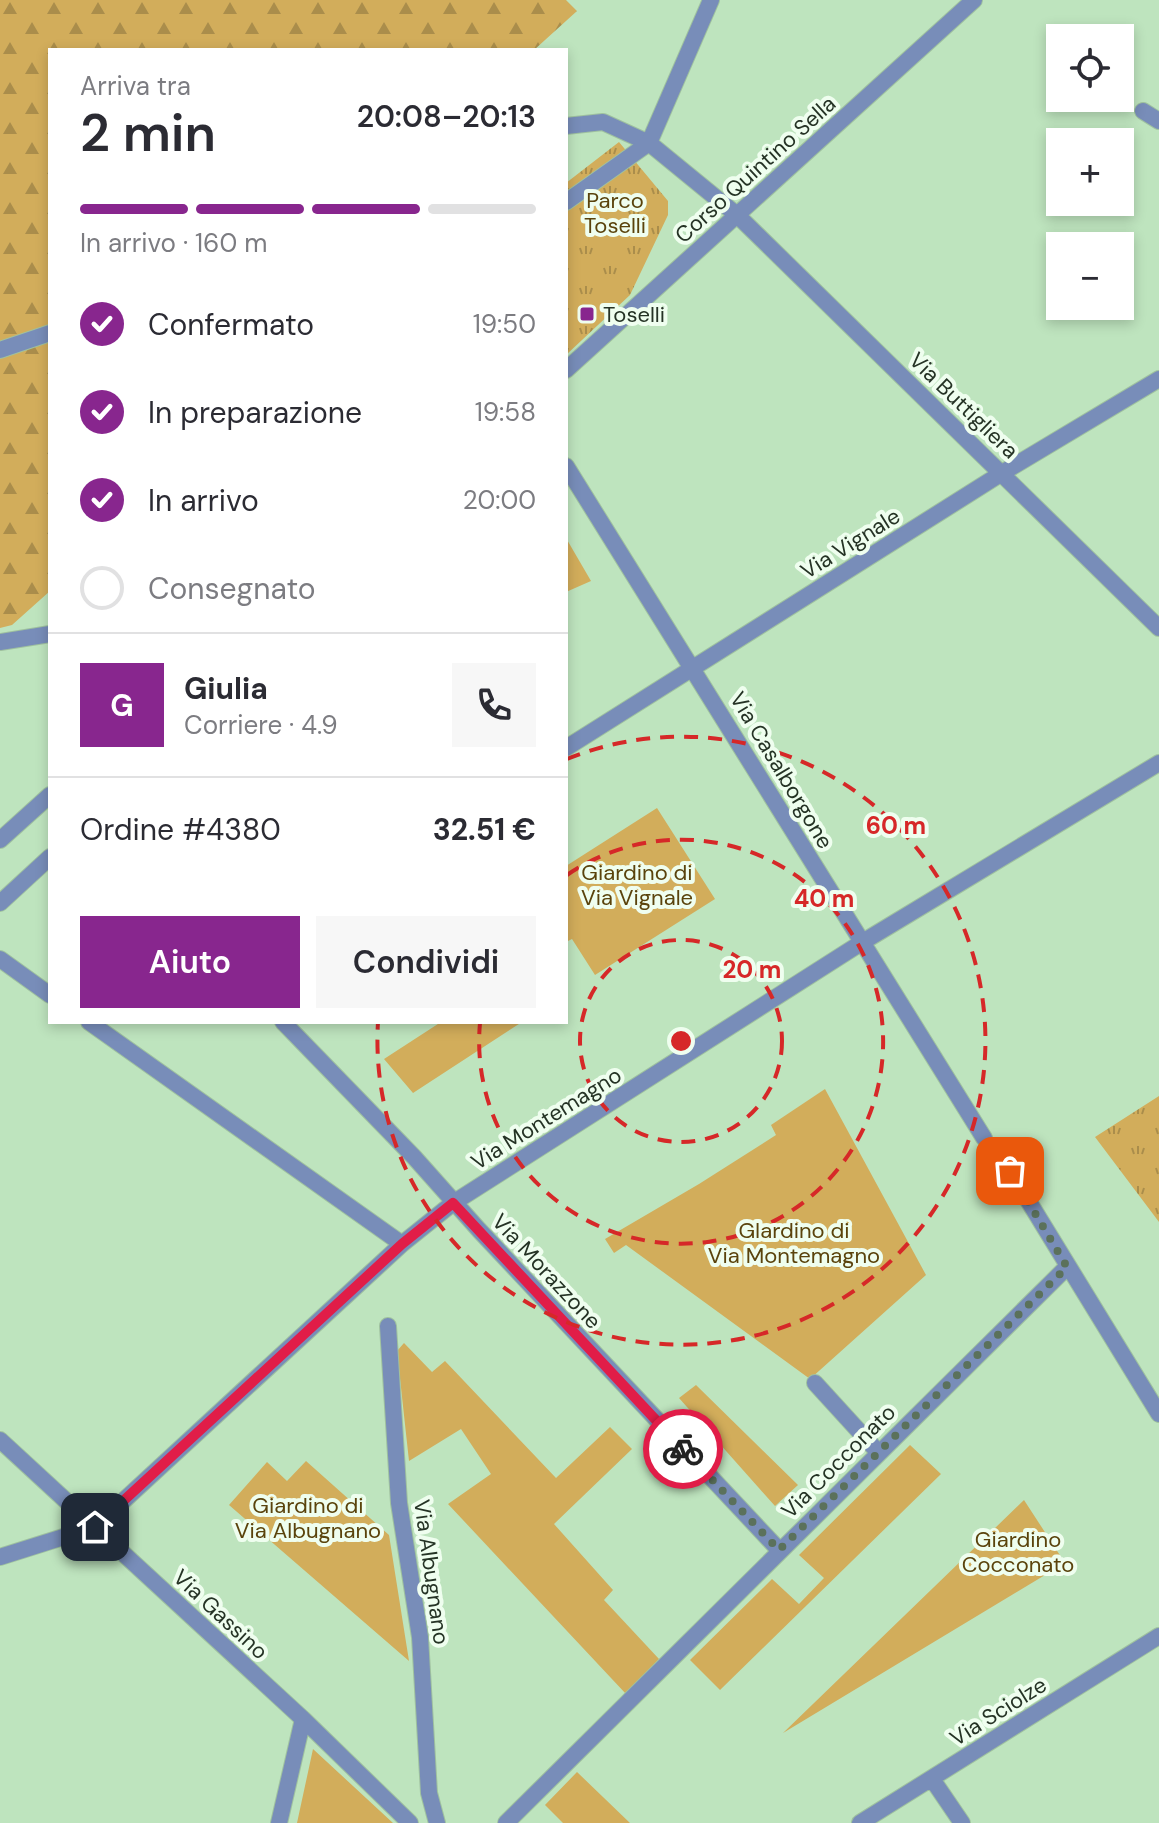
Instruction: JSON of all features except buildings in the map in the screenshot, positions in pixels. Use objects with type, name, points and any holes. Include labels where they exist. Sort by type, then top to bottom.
[{"type":"street","points":[[568,201],[649,143],[711,0]]},
{"type":"street","name":"Corso Quintino Sella","points":[[568,368],[974,0]]},
{"type":"street","points":[[1143,111],[1159,121]]},
{"type":"street","name":"Via Buttigliera","points":[[568,126],[603,122],[649,143],[737,215],[1159,628]]},
{"type":"street","points":[[0,350],[48,334]]},
{"type":"street","name":"Via Vignale","points":[[568,747],[1002,473],[1159,379]]},
{"type":"street","name":"Via Casalborgone","points":[[568,469],[984,1138]]},
{"type":"street","points":[[0,642],[48,634]]},
{"type":"street","name":"Via Montemagno","points":[[0,1557],[95,1527],[402,1244],[453,1203],[861,943],[1159,763]]},
{"type":"street","points":[[0,840],[48,797]]},
{"type":"street","points":[[0,903],[48,859]]},
{"type":"street","points":[[0,959],[48,994]]},
{"type":"street","points":[[92,1024],[402,1244]]},
{"type":"street","name":"Via Morazzone","points":[[285,1024],[414,1157],[453,1203],[779,1550]]},
{"type":"street","points":[[1010,1171],[1159,1414]]},
{"type":"street","name":"Via Cocconato","points":[[506,1823],[1067,1267]]},
{"type":"street","name":"Via Albugnano","points":[[388,1326],[399,1503],[420,1637],[429,1793],[437,1823]]},
{"type":"street","points":[[815,1383],[878,1452]]},
{"type":"street","name":"Via Gassino","points":[[0,1440],[303,1719],[410,1823]]},
{"type":"street","name":"Via Sciolze","points":[[860,1823],[1159,1636]]},
{"type":"street","points":[[279,1823],[303,1719]]},
{"type":"street","points":[[932,1779],[962,1823]]},
{"type":"green space","points":[[0,0],[566,0],[577,11],[536,48],[48,48],[48,593],[12,625],[0,628]]},
{"type":"green space","name":"Parco Toselli","points":[[619,142],[668,201],[668,215],[630,295],[568,353],[568,181]]},
{"type":"green space","points":[[568,541],[591,581],[568,591]]},
{"type":"green space","name":"Giardino di Via Vignale","points":[[657,808],[715,899],[595,975],[572,939],[568,941],[568,865]]},
{"type":"green space","points":[[438,1024],[519,1024],[413,1093],[384,1059]]},
{"type":"green space","name":"GIardino di Via Montemagno","points":[[825,1089],[926,1275],[810,1379],[626,1245],[614,1253],[605,1239],[776,1135],[771,1125]]},
{"type":"green space","points":[[1159,1096],[1159,1222],[1095,1137]]},
{"type":"green space","points":[[404,1343],[432,1372],[445,1361],[556,1478],[610,1427],[632,1449],[554,1524],[613,1590],[604,1600],[659,1659],[626,1694],[448,1504],[491,1474],[461,1429],[409,1461],[397,1351]]},
{"type":"green space","points":[[696,1385],[798,1485],[775,1506],[679,1398]]},
{"type":"green space","points":[[910,1445],[941,1474],[720,1690],[690,1660],[772,1579],[799,1604],[824,1578],[799,1555]]},
{"type":"green space","name":"Giardino di Via Albugnano","points":[[306,1461],[389,1535],[409,1661],[229,1505],[267,1462],[287,1481]]},
{"type":"green space","name":"Giardino Cocconato","points":[[1024,1500],[1065,1563],[783,1733]]},
{"type":"green space","points":[[313,1749],[393,1823],[297,1823]]},
{"type":"green space","points":[[577,1772],[630,1823],[563,1823],[545,1805]]},
{"type":"way so far","points":[[683,1449],[779,1550],[1067,1267],[1010,1171]]},
{"type":"place","name":"Toselli","points":[[587,314]]},
{"type":"route","points":[[95,1527],[402,1244],[453,1203],[683,1449]]}]
